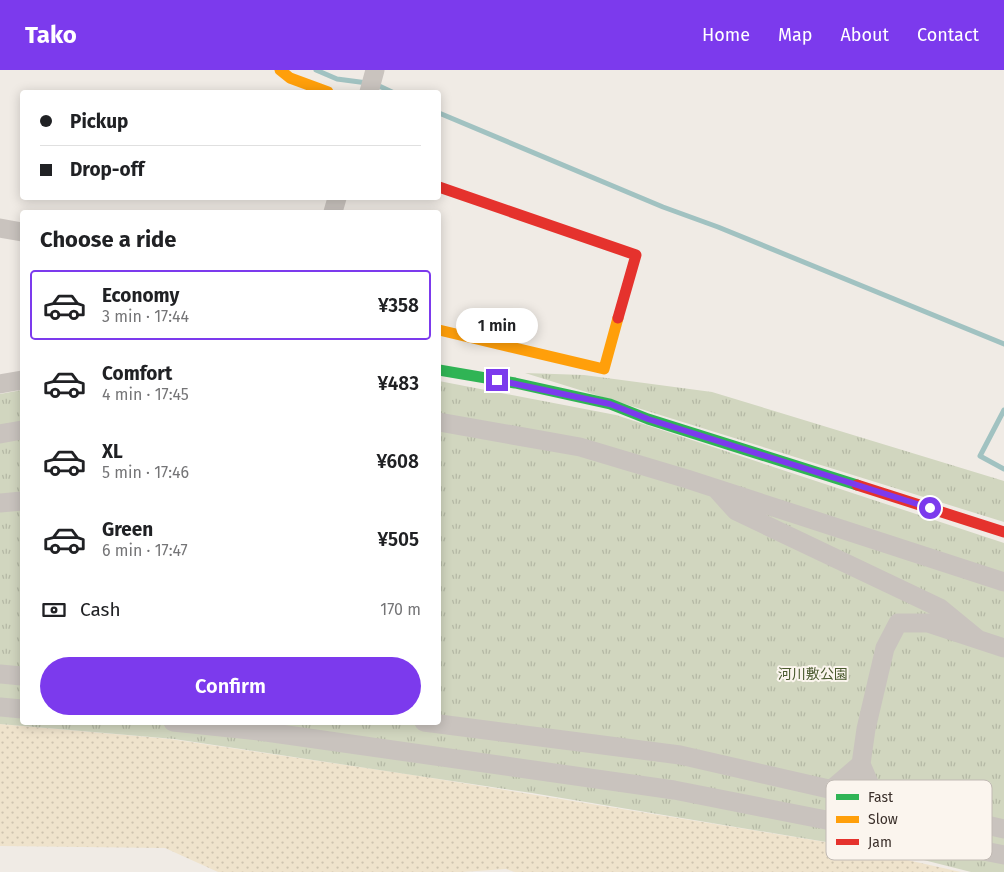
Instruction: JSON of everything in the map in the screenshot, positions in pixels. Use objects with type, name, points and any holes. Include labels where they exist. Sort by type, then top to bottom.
[{"type":"street","points":[[280,70],[290,78],[323,90]]},
{"type":"street","points":[[370,90],[375,70]]},
{"type":"street","points":[[441,188],[636,255],[604,369],[441,330]]},
{"type":"street","points":[[0,228],[20,232]]},
{"type":"street","points":[[441,370],[515,383],[610,404],[648,419],[1004,532]]},
{"type":"street","points":[[0,384],[20,380]]},
{"type":"street","points":[[441,422],[580,447],[714,488],[1004,582]]},
{"type":"street","points":[[0,434],[20,430]]},
{"type":"street","points":[[714,488],[736,510],[940,608],[979,640]]},
{"type":"street","points":[[0,503],[20,501]]},
{"type":"street","points":[[868,780],[861,764],[866,729],[885,648],[898,623],[928,624],[1004,648]]},
{"type":"street","points":[[0,674],[20,676]]},
{"type":"street","points":[[0,707],[20,709]]},
{"type":"street","points":[[441,724],[680,755],[826,789]]},
{"type":"street","points":[[202,725],[269,732],[674,790],[826,820]]},
{"type":"street","points":[[843,780],[861,764]]},
{"type":"sand","points":[[0,724],[170,739],[413,775],[826,842],[826,860],[907,860],[961,872],[515,872],[506,869],[462,872],[218,872],[165,848],[0,846]]},
{"type":"green space","points":[[525,373],[584,375],[712,392],[1004,481],[1004,522]]},
{"type":"green space","name":"河川敷公園","points":[[441,381],[616,415],[1004,543],[1004,872],[971,872],[924,860],[992,860],[992,780],[826,780],[826,842],[532,793],[174,739],[0,724],[0,394],[20,390],[20,725],[441,725]]},
{"type":"waterway","points":[[316,70],[337,79],[375,84],[388,90]]},
{"type":"waterway","points":[[441,114],[663,207],[718,227],[1004,344]]},
{"type":"waterway","points":[[1004,410],[980,456],[1004,469]]},
{"type":"traffic: fast","points":[[441,370],[515,383],[610,404],[648,419],[857,485]]},
{"type":"traffic: slow","points":[[280,70],[290,78],[323,90]]},
{"type":"traffic: slow","points":[[441,330],[604,369],[618,318]]},
{"type":"traffic: jam","points":[[441,188],[636,255],[618,318]]},
{"type":"traffic: jam","points":[[857,485],[1004,532]]},
{"type":"route","points":[[497,380],[610,404],[648,419],[930,508]]}]
